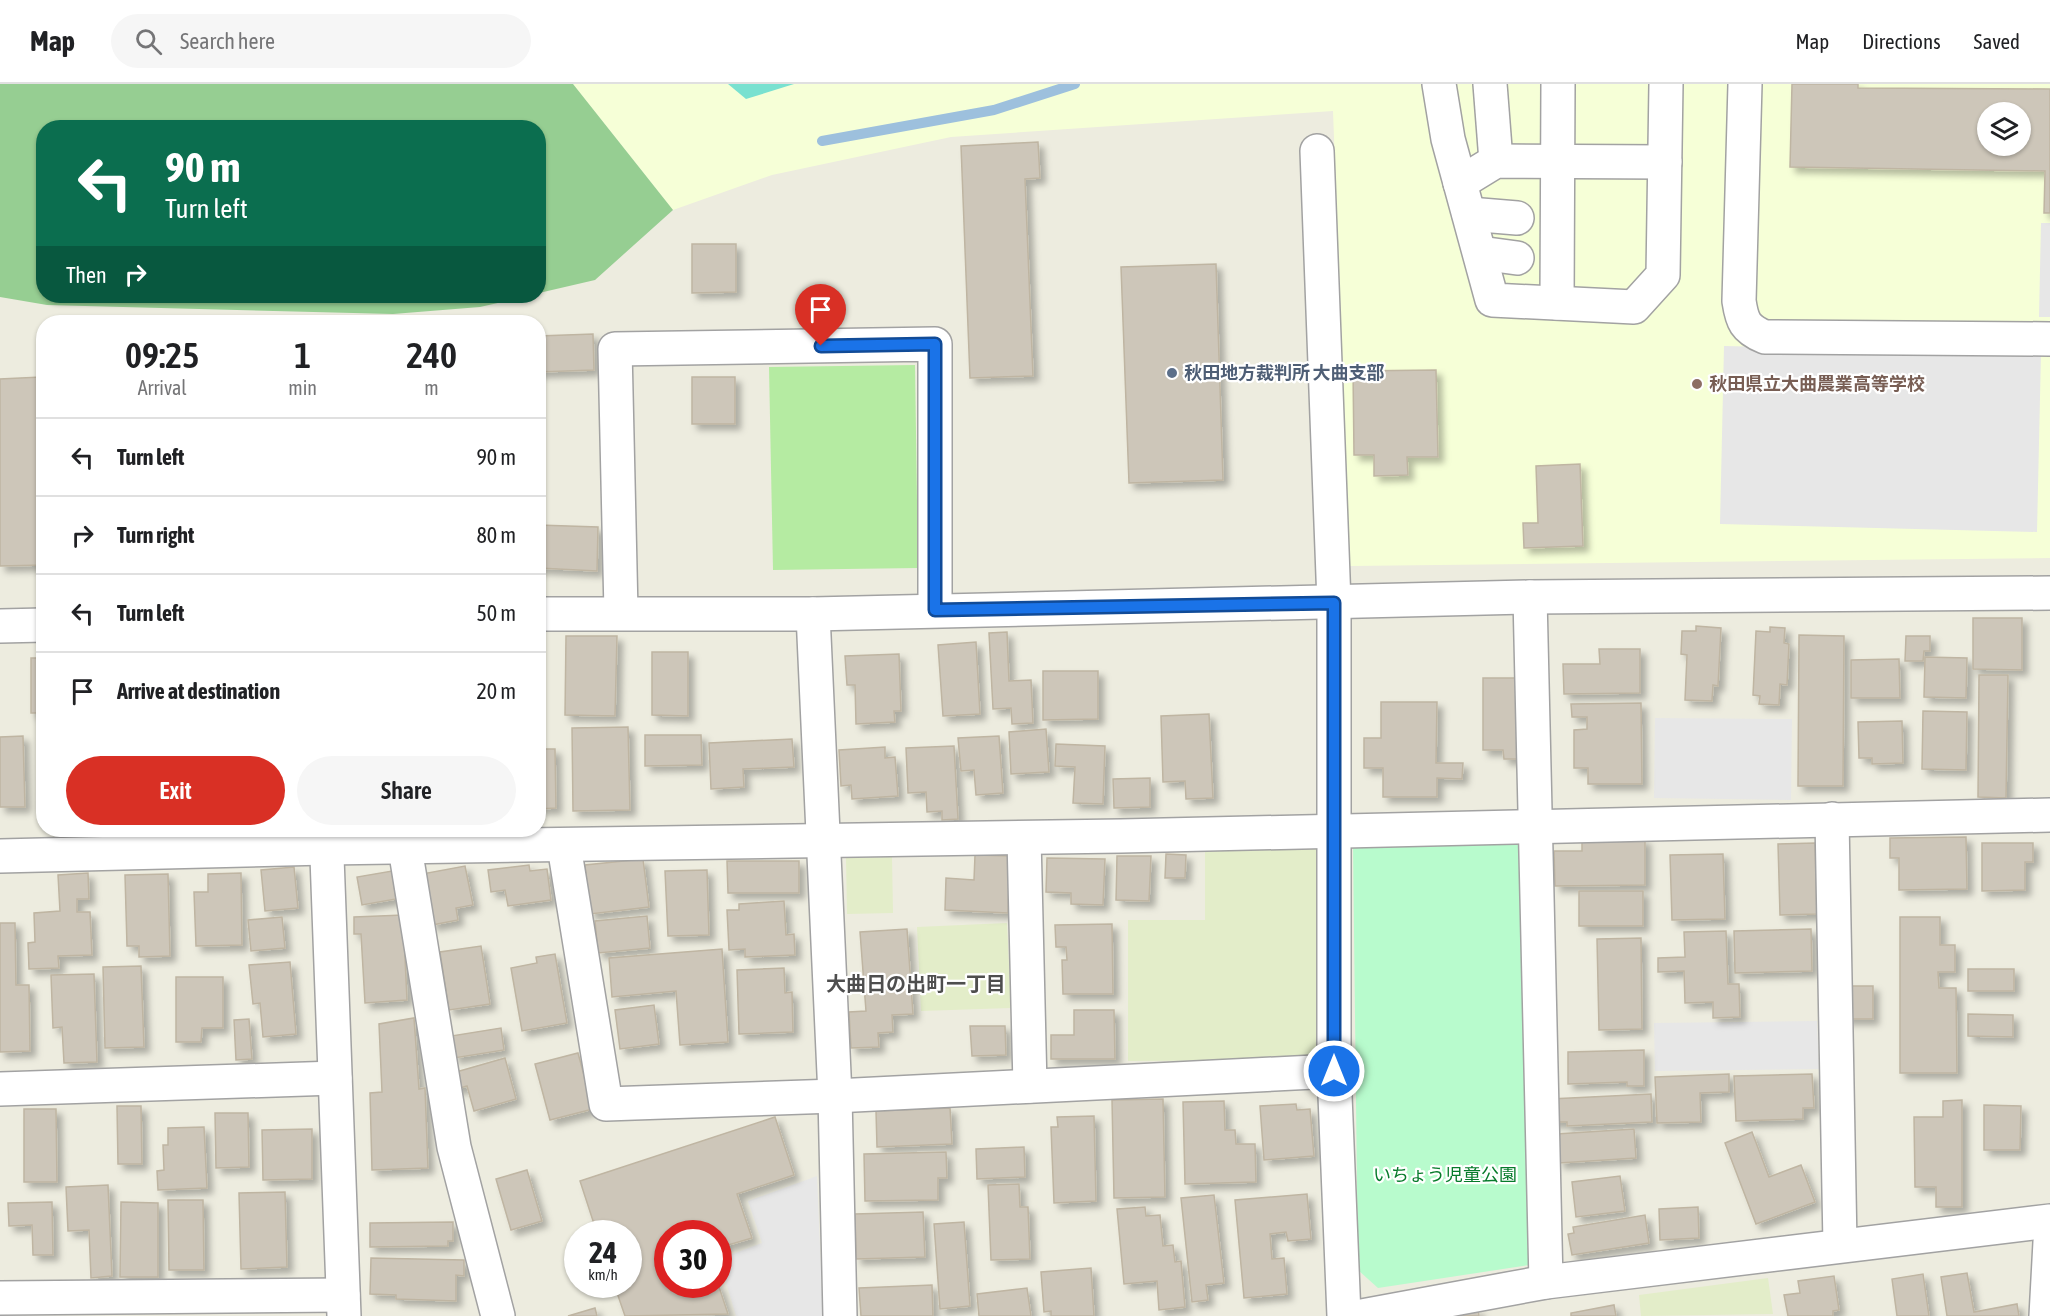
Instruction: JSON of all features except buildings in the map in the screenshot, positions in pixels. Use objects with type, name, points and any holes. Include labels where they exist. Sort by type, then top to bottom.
[{"type":"street","points":[[1439,84],[1448,139],[1492,300],[1634,307],[1663,275],[1666,84]]},
{"type":"street","points":[[1490,84],[1496,161]]},
{"type":"street","points":[[1557,303],[1558,84]]},
{"type":"street","points":[[1745,84],[1739,301],[1743,323],[1752,332],[1765,337],[2050,339]]},
{"type":"street","points":[[1317,151],[1334,603],[1334,1071],[1344,1316]]},
{"type":"street","points":[[1460,183],[1496,161],[1665,162]]},
{"type":"street","points":[[1469,214],[1517,218]]},
{"type":"street","points":[[1480,253],[1517,258]]},
{"type":"street","points":[[621,612],[615,349],[935,344],[935,610]]},
{"type":"street","points":[[546,614],[621,612],[813,614],[1530,597],[2050,593]]},
{"type":"street","points":[[1530,597],[1546,1282]]},
{"type":"street","points":[[813,614],[835,1096],[840,1316]]},
{"type":"street","points":[[0,626],[36,625]]},
{"type":"street","points":[[0,856],[326,839],[405,848],[564,846],[2050,815]]},
{"type":"street","points":[[1832,819],[1840,1245]]},
{"type":"street","points":[[1024,838],[1030,1086]]},
{"type":"street","points":[[0,1298],[344,1305],[326,839]]},
{"type":"street","points":[[564,846],[606,1104],[835,1096],[1334,1071]]},
{"type":"street","points":[[405,848],[454,1147],[498,1316]]},
{"type":"street","points":[[0,1089],[335,1078]]},
{"type":"street","points":[[1362,1316],[1546,1282],[2050,1221]]},
{"type":"street","points":[[2046,1316],[2050,1242]]},
{"type":"shaded area","name":"秋田県立大曲農業高等学校","points":[[573,84],[2050,84],[2050,558],[1350,566],[1333,111],[951,137],[772,175],[673,210]]},
{"type":"shaded area","points":[[728,84],[794,84],[746,99]]},
{"type":"shaded area","points":[[2041,223],[2050,223],[2050,317],[2039,317]]},
{"type":"shaded area","points":[[1724,346],[2041,353],[2037,532],[1720,524]]},
{"type":"shaded area","points":[[1655,718],[1792,719],[1791,800],[1654,798]]},
{"type":"shaded area","points":[[1316,848],[1317,1060],[1128,1061],[1128,920],[1205,920],[1205,849]]},
{"type":"shaded area","points":[[892,857],[893,913],[847,914],[846,858]]},
{"type":"shaded area","points":[[1007,923],[1011,1008],[921,1011],[917,927]]},
{"type":"shaded area","points":[[1817,1021],[1819,1069],[1655,1071],[1654,1023]]},
{"type":"shaded area","points":[[817,1176],[823,1316],[736,1316],[731,1298],[732,1254],[762,1243],[748,1201]]},
{"type":"shaded area","points":[[1768,1278],[1773,1314],[1641,1316],[1639,1295]]},
{"type":"green space","points":[[0,84],[573,84],[673,210],[595,280],[546,291],[546,120],[36,120],[36,303],[498,303],[480,307],[393,314],[47,305],[0,297]]},
{"type":"green space","points":[[915,365],[918,568],[773,570],[769,367]]},
{"type":"green space","name":"いちょう児童公園","points":[[1527,840],[1536,1264],[1378,1288],[1358,1270],[1353,845]]},
{"type":"waterway","points":[[822,141],[994,110],[1075,84]]},
{"type":"place","name":"秋田地方裁判所 大曲支部","points":[[1172,373]]},
{"type":"place","name":"秋田県立大曲農業高等学校","points":[[1697,384]]},
{"type":"district","name":"大曲日の出町一丁目","points":[[916,984]]},
{"type":"route","points":[[821,346],[935,344],[935,610],[1334,603],[1334,1071]]}]
